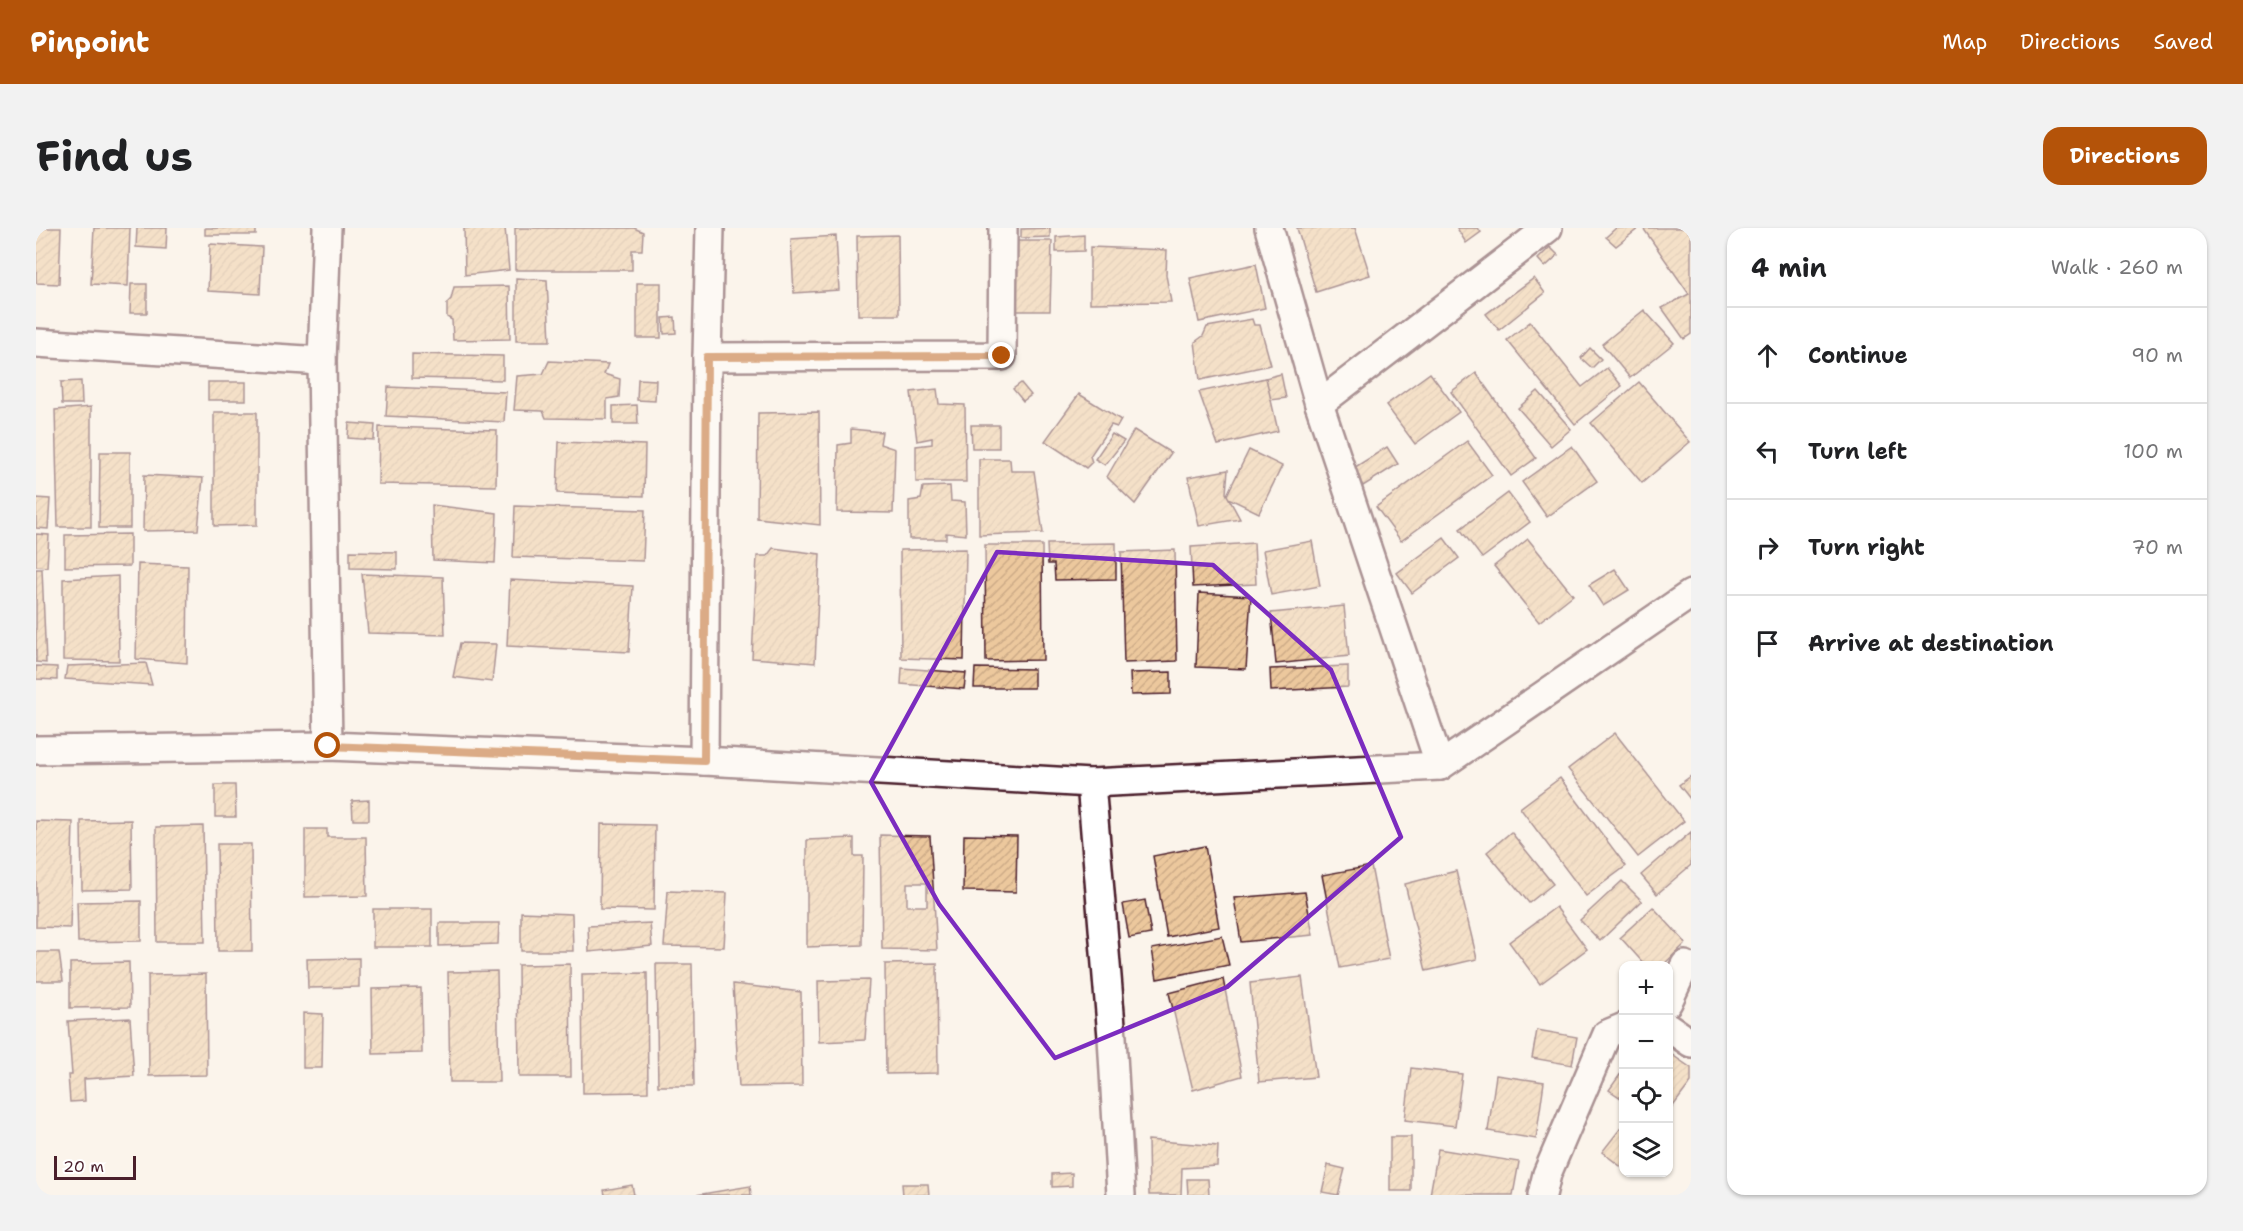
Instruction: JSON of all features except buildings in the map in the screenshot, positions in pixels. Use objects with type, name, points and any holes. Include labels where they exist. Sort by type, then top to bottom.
[{"type":"street","points":[[327,228],[322,361],[328,746]]},
{"type":"street","points":[[704,761],[710,228]]},
{"type":"street","points":[[707,357],[1002,356],[1003,228]]},
{"type":"street","points":[[1269,228],[1319,404],[1440,766]]},
{"type":"street","points":[[1319,404],[1548,228]]},
{"type":"street","points":[[36,343],[322,361]]},
{"type":"street","points":[[36,750],[328,746],[704,761],[1091,783],[1440,766],[1691,594]]},
{"type":"street","points":[[1091,783],[1112,1037],[1121,1195]]},
{"type":"street","points":[[1673,991],[1685,965]]},
{"type":"street","points":[[1542,1195],[1547,1174],[1607,1034],[1619,1028]]},
{"type":"street","points":[[1673,1030],[1691,1043]]},
{"type":"highlighted area","points":[[997,552],[1213,565],[1331,670],[1401,837],[1227,987],[1055,1058],[939,904],[871,782]]},
{"type":"route","points":[[328,746],[704,761],[707,357],[1002,356]]}]
